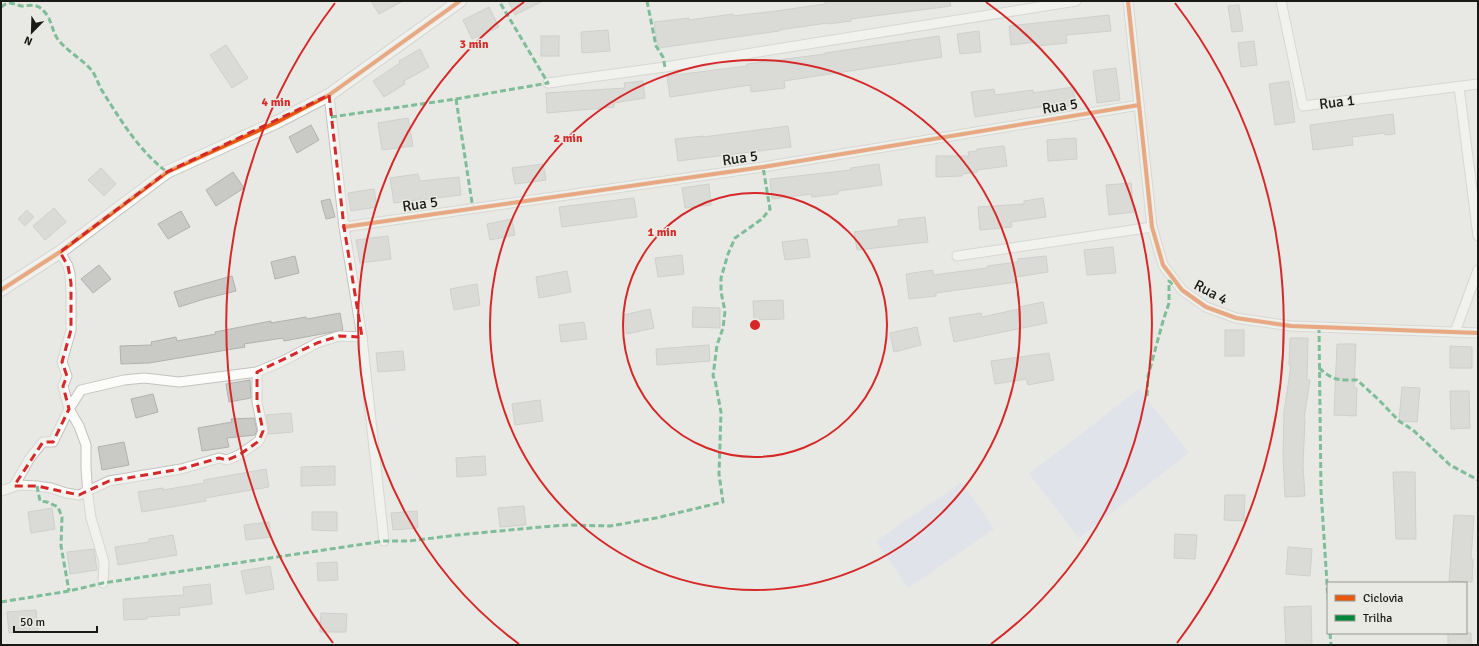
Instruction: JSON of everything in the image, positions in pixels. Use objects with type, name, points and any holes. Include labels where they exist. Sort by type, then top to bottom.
[{"type":"street","points":[[1,290],[60,252],[167,172],[276,122],[329,95],[348,83],[460,1]]},
{"type":"street","points":[[548,83],[672,66],[1076,1]]},
{"type":"street","name":"Rua 4","points":[[1128,1],[1152,227],[1163,265],[1182,290],[1206,306],[1236,318],[1291,326],[1478,333]]},
{"type":"street","name":"Rua 1","points":[[1281,1],[1303,106],[1478,84]]},
{"type":"street","points":[[1460,87],[1478,236]]},
{"type":"street","points":[[329,95],[344,228],[362,337],[384,541]]},
{"type":"street","name":"Rua 5","points":[[344,228],[763,167],[1139,105]]},
{"type":"street","points":[[957,256],[1152,227]]},
{"type":"street","points":[[60,252],[68,266],[71,288],[71,330],[62,362],[67,376],[63,386],[69,409],[86,445],[86,468],[91,518],[104,562],[103,583]]},
{"type":"street","points":[[1455,332],[1478,270]]},
{"type":"street","points":[[14,486],[30,458],[43,442],[53,442],[69,409],[81,390],[124,380],[144,378],[179,382],[257,372],[283,362],[316,343],[339,336],[362,337]]},
{"type":"street","points":[[1,491],[19,485],[52,488],[66,493],[79,495],[109,481],[181,469],[219,458],[227,460],[239,455],[251,448],[258,441],[263,431],[257,402],[257,372]]},
{"type":"highlighted area","points":[[329,95],[344,227],[362,337],[339,336],[317,343],[257,372],[257,402],[263,431],[259,441],[239,455],[227,460],[219,458],[181,469],[109,481],[79,495],[37,486],[14,486],[43,442],[53,442],[69,409],[63,386],[67,376],[62,362],[71,330],[71,283],[68,266],[60,252],[167,172]]},
{"type":"shaded area","points":[[1139,389],[1189,453],[1079,538],[1029,474]]},
{"type":"shaded area","points":[[962,482],[994,529],[908,588],[876,541]]},
{"type":"building","points":[[371,1],[403,1],[379,14]]},
{"type":"building","points":[[508,1],[543,1],[515,15]]},
{"type":"building","points":[[950,1],[951,6],[851,19],[851,21],[827,23],[658,48],[654,22],[689,18],[689,20],[733,14],[733,16],[825,4],[825,2]]},
{"type":"building","points":[[1239,5],[1243,31],[1232,32],[1228,6]]},
{"type":"building","points":[[489,7],[499,27],[472,39],[463,20]]},
{"type":"building","points":[[1109,15],[1111,31],[1066,35],[1067,43],[1037,46],[1036,42],[1011,45],[1009,26]]},
{"type":"building","points":[[608,30],[610,51],[582,53],[581,32]]},
{"type":"building","points":[[979,31],[981,52],[960,54],[957,34]]},
{"type":"building","points":[[541,36],[559,36],[559,56],[541,56]]},
{"type":"building","points":[[939,36],[942,57],[784,81],[785,88],[751,92],[750,85],[670,97],[667,76],[747,66],[747,64],[825,54]]},
{"type":"building","points":[[1254,41],[1257,65],[1241,67],[1238,43]]},
{"type":"building","points":[[226,45],[248,78],[232,88],[210,55]]},
{"type":"building","points":[[420,49],[429,67],[404,81],[405,84],[384,97],[373,81],[400,63],[399,61]]},
{"type":"building","points":[[1116,68],[1120,100],[1097,103],[1093,71]]},
{"type":"building","points":[[643,81],[645,98],[614,103],[614,107],[547,113],[546,93],[625,88],[624,83]]},
{"type":"building","points":[[1289,81],[1295,122],[1275,125],[1269,84]]},
{"type":"building","points":[[1073,87],[1076,105],[1047,109],[1046,106],[975,117],[971,92],[994,89],[995,95],[1033,90],[1033,93]]},
{"type":"building","points":[[1393,114],[1395,134],[1385,135],[1385,133],[1352,137],[1353,145],[1313,150],[1310,125]]},
{"type":"building","points":[[408,118],[413,146],[382,150],[378,123]]},
{"type":"building","points":[[311,125],[319,140],[297,153],[289,137]]},
{"type":"building","points":[[788,126],[791,147],[678,161],[675,139],[703,137]]},
{"type":"building","points":[[1076,138],[1077,159],[1048,161],[1047,140]]},
{"type":"building","points":[[1004,146],[1007,166],[977,170],[977,172],[962,174],[962,176],[936,177],[936,156],[969,156],[968,152],[977,151],[977,149]]},
{"type":"building","points":[[543,164],[546,180],[515,184],[512,168]]},
{"type":"building","points":[[879,164],[882,185],[838,191],[838,194],[812,197],[811,194],[772,199],[770,179],[851,170],[851,168]]},
{"type":"building","points":[[101,168],[116,184],[104,196],[88,180]]},
{"type":"building","points":[[233,172],[244,188],[216,206],[206,190]]},
{"type":"building","points":[[418,174],[420,181],[459,177],[461,195],[394,203],[390,178]]},
{"type":"building","points":[[1131,183],[1134,212],[1109,215],[1106,185]]},
{"type":"building","points":[[709,184],[711,205],[685,208],[682,188]]},
{"type":"building","points":[[374,189],[377,207],[351,211],[348,193]]},
{"type":"building","points":[[634,198],[637,217],[562,227],[559,207]]},
{"type":"building","points":[[1043,198],[1046,217],[1011,222],[1012,227],[980,230],[978,207],[1024,204],[1024,201]]},
{"type":"building","points":[[330,199],[335,217],[326,219],[321,201]]},
{"type":"building","points":[[54,208],[66,222],[45,240],[33,226]]},
{"type":"building","points":[[27,210],[34,217],[25,226],[18,219]]},
{"type":"building","points":[[181,211],[190,227],[168,239],[158,224]]},
{"type":"building","points":[[925,217],[928,242],[857,250],[854,232],[899,226],[898,220]]},
{"type":"building","points":[[512,219],[515,235],[490,240],[487,224]]},
{"type":"building","points":[[388,236],[391,259],[360,263],[356,240]]},
{"type":"building","points":[[807,239],[810,257],[785,260],[782,242]]},
{"type":"building","points":[[1113,247],[1116,273],[1087,275],[1084,250]]},
{"type":"building","points":[[682,255],[684,274],[658,277],[655,258]]},
{"type":"building","points":[[295,256],[299,273],[275,279],[271,262]]},
{"type":"building","points":[[1046,256],[1048,272],[1016,277],[1017,282],[936,293],[936,296],[909,299],[906,274],[933,270],[933,275],[987,268],[987,266],[1018,262],[1018,259]]},
{"type":"building","points":[[99,265],[111,279],[93,293],[81,279]]},
{"type":"building","points":[[567,271],[571,292],[539,298],[536,277]]},
{"type":"building","points":[[232,276],[236,291],[179,307],[174,292]]},
{"type":"building","points":[[477,284],[480,305],[454,310],[450,289]]},
{"type":"building","points":[[783,300],[784,319],[754,320],[753,301]]},
{"type":"building","points":[[1043,302],[1047,323],[954,342],[949,318],[981,313],[982,317]]},
{"type":"building","points":[[693,307],[720,308],[720,328],[692,327]]},
{"type":"building","points":[[650,309],[654,328],[627,334],[623,315]]},
{"type":"building","points":[[340,313],[343,330],[284,341],[283,338],[244,344],[245,347],[149,363],[121,364],[120,346],[152,345],[151,342],[176,337],[177,341],[216,334],[215,332],[271,321],[271,323],[306,317],[307,319]]},
{"type":"building","points":[[584,322],[587,339],[561,342],[559,325]]},
{"type":"building","points":[[917,327],[921,345],[894,352],[890,333]]},
{"type":"building","points":[[1225,330],[1244,330],[1244,356],[1225,356]]},
{"type":"building","points":[[1290,338],[1308,338],[1307,380],[1310,380],[1304,419],[1303,466],[1305,496],[1285,497],[1283,456],[1284,412],[1291,365],[1289,365]]},
{"type":"building","points":[[1337,344],[1356,344],[1354,388],[1357,388],[1356,416],[1334,415]]},
{"type":"building","points":[[709,345],[710,361],[657,365],[656,349]]},
{"type":"building","points":[[1450,346],[1472,347],[1472,368],[1450,368]]},
{"type":"building","points":[[403,351],[405,370],[378,372],[376,353]]},
{"type":"building","points":[[1049,353],[1054,380],[1028,385],[1026,379],[995,384],[991,361]]},
{"type":"building","points":[[250,380],[251,398],[229,402],[226,384]]},
{"type":"building","points":[[1402,387],[1420,388],[1417,422],[1399,421]]},
{"type":"building","points":[[1450,391],[1469,391],[1470,428],[1451,429]]},
{"type":"building","points":[[153,394],[158,412],[136,418],[131,399]]},
{"type":"building","points":[[540,400],[543,421],[515,425],[512,404]]},
{"type":"building","points":[[291,413],[293,432],[268,434],[269,430],[266,415]]},
{"type":"building","points":[[254,418],[257,430],[255,435],[227,438],[229,447],[202,451],[198,428],[232,422],[231,419]]},
{"type":"building","points":[[124,442],[129,465],[102,470],[98,447]]},
{"type":"building","points":[[485,456],[486,475],[457,477],[456,458]]},
{"type":"building","points":[[335,466],[335,485],[301,486],[301,467]]},
{"type":"building","points":[[266,469],[269,487],[205,498],[206,501],[142,512],[138,492],[163,488],[163,490],[204,483],[204,480]]},
{"type":"building","points":[[1393,472],[1415,472],[1416,539],[1396,539]]},
{"type":"building","points":[[1225,495],[1245,495],[1244,521],[1224,520]]},
{"type":"building","points":[[524,506],[526,525],[500,527],[498,508]]},
{"type":"building","points":[[52,508],[55,529],[31,533],[28,512]]},
{"type":"building","points":[[417,511],[418,528],[393,530],[391,513]]},
{"type":"building","points":[[312,512],[337,512],[337,531],[312,530]]},
{"type":"building","points":[[1454,515],[1474,516],[1471,559],[1473,559],[1472,582],[1449,581]]},
{"type":"building","points":[[269,522],[271,537],[246,540],[244,525]]},
{"type":"building","points":[[1175,534],[1197,535],[1195,559],[1174,558]]},
{"type":"building","points":[[173,535],[177,555],[118,565],[115,547],[149,542],[149,539]]},
{"type":"building","points":[[1288,547],[1312,549],[1310,576],[1286,574]]},
{"type":"building","points":[[94,549],[97,570],[70,574],[67,552]]},
{"type":"building","points":[[337,562],[338,580],[318,581],[317,563]]},
{"type":"building","points":[[270,566],[274,589],[246,594],[241,571]]},
{"type":"building","points":[[210,584],[212,604],[179,608],[180,615],[124,620],[123,599],[184,595],[183,587]]},
{"type":"building","points":[[1311,606],[1312,645],[1286,645],[1284,607]]},
{"type":"building","points":[[36,610],[38,631],[9,633],[7,612]]},
{"type":"building","points":[[321,613],[347,614],[346,632],[320,632]]},
{"type":"building","points":[[1471,633],[1471,645],[1448,645],[1448,634]]},
{"type":"marked path","points":[[331,117],[456,99],[548,83],[499,1]]},
{"type":"marked path","points":[[647,1],[656,46],[663,57],[665,67]]},
{"type":"marked path","points":[[1,7],[9,3],[21,6],[30,5],[39,7],[49,18],[55,34],[61,43],[85,63],[93,72],[101,89],[130,134],[147,154],[167,172]]},
{"type":"marked path","points":[[456,99],[473,209]]},
{"type":"marked path","points":[[1,602],[69,591],[103,583],[384,541],[409,541],[552,526],[610,526],[656,518],[723,502],[719,474],[721,412],[713,376],[717,345],[723,328],[725,311],[721,292],[721,278],[728,254],[735,238],[762,219],[770,209],[763,167]]},
{"type":"marked path","points":[[1147,396],[1148,376],[1169,303],[1169,281],[1175,286]]},
{"type":"marked path","points":[[1319,327],[1321,491],[1327,584]]},
{"type":"marked path","points":[[1319,368],[1336,379],[1357,380],[1399,421],[1413,430],[1450,465],[1478,480]]},
{"type":"marked path","points":[[37,486],[40,501],[47,502],[58,507],[62,517],[61,546],[69,591]]},
{"type":"marked path","points":[[1330,634],[1331,645]]},
{"type":"cycle path","points":[[1,290],[60,252],[167,172],[277,122],[329,95],[460,1]]},
{"type":"cycle path","points":[[1128,1],[1152,227],[1163,265],[1182,290],[1206,307],[1236,318],[1291,326],[1478,333]]},
{"type":"cycle path","points":[[344,227],[763,167],[1139,105]]}]
